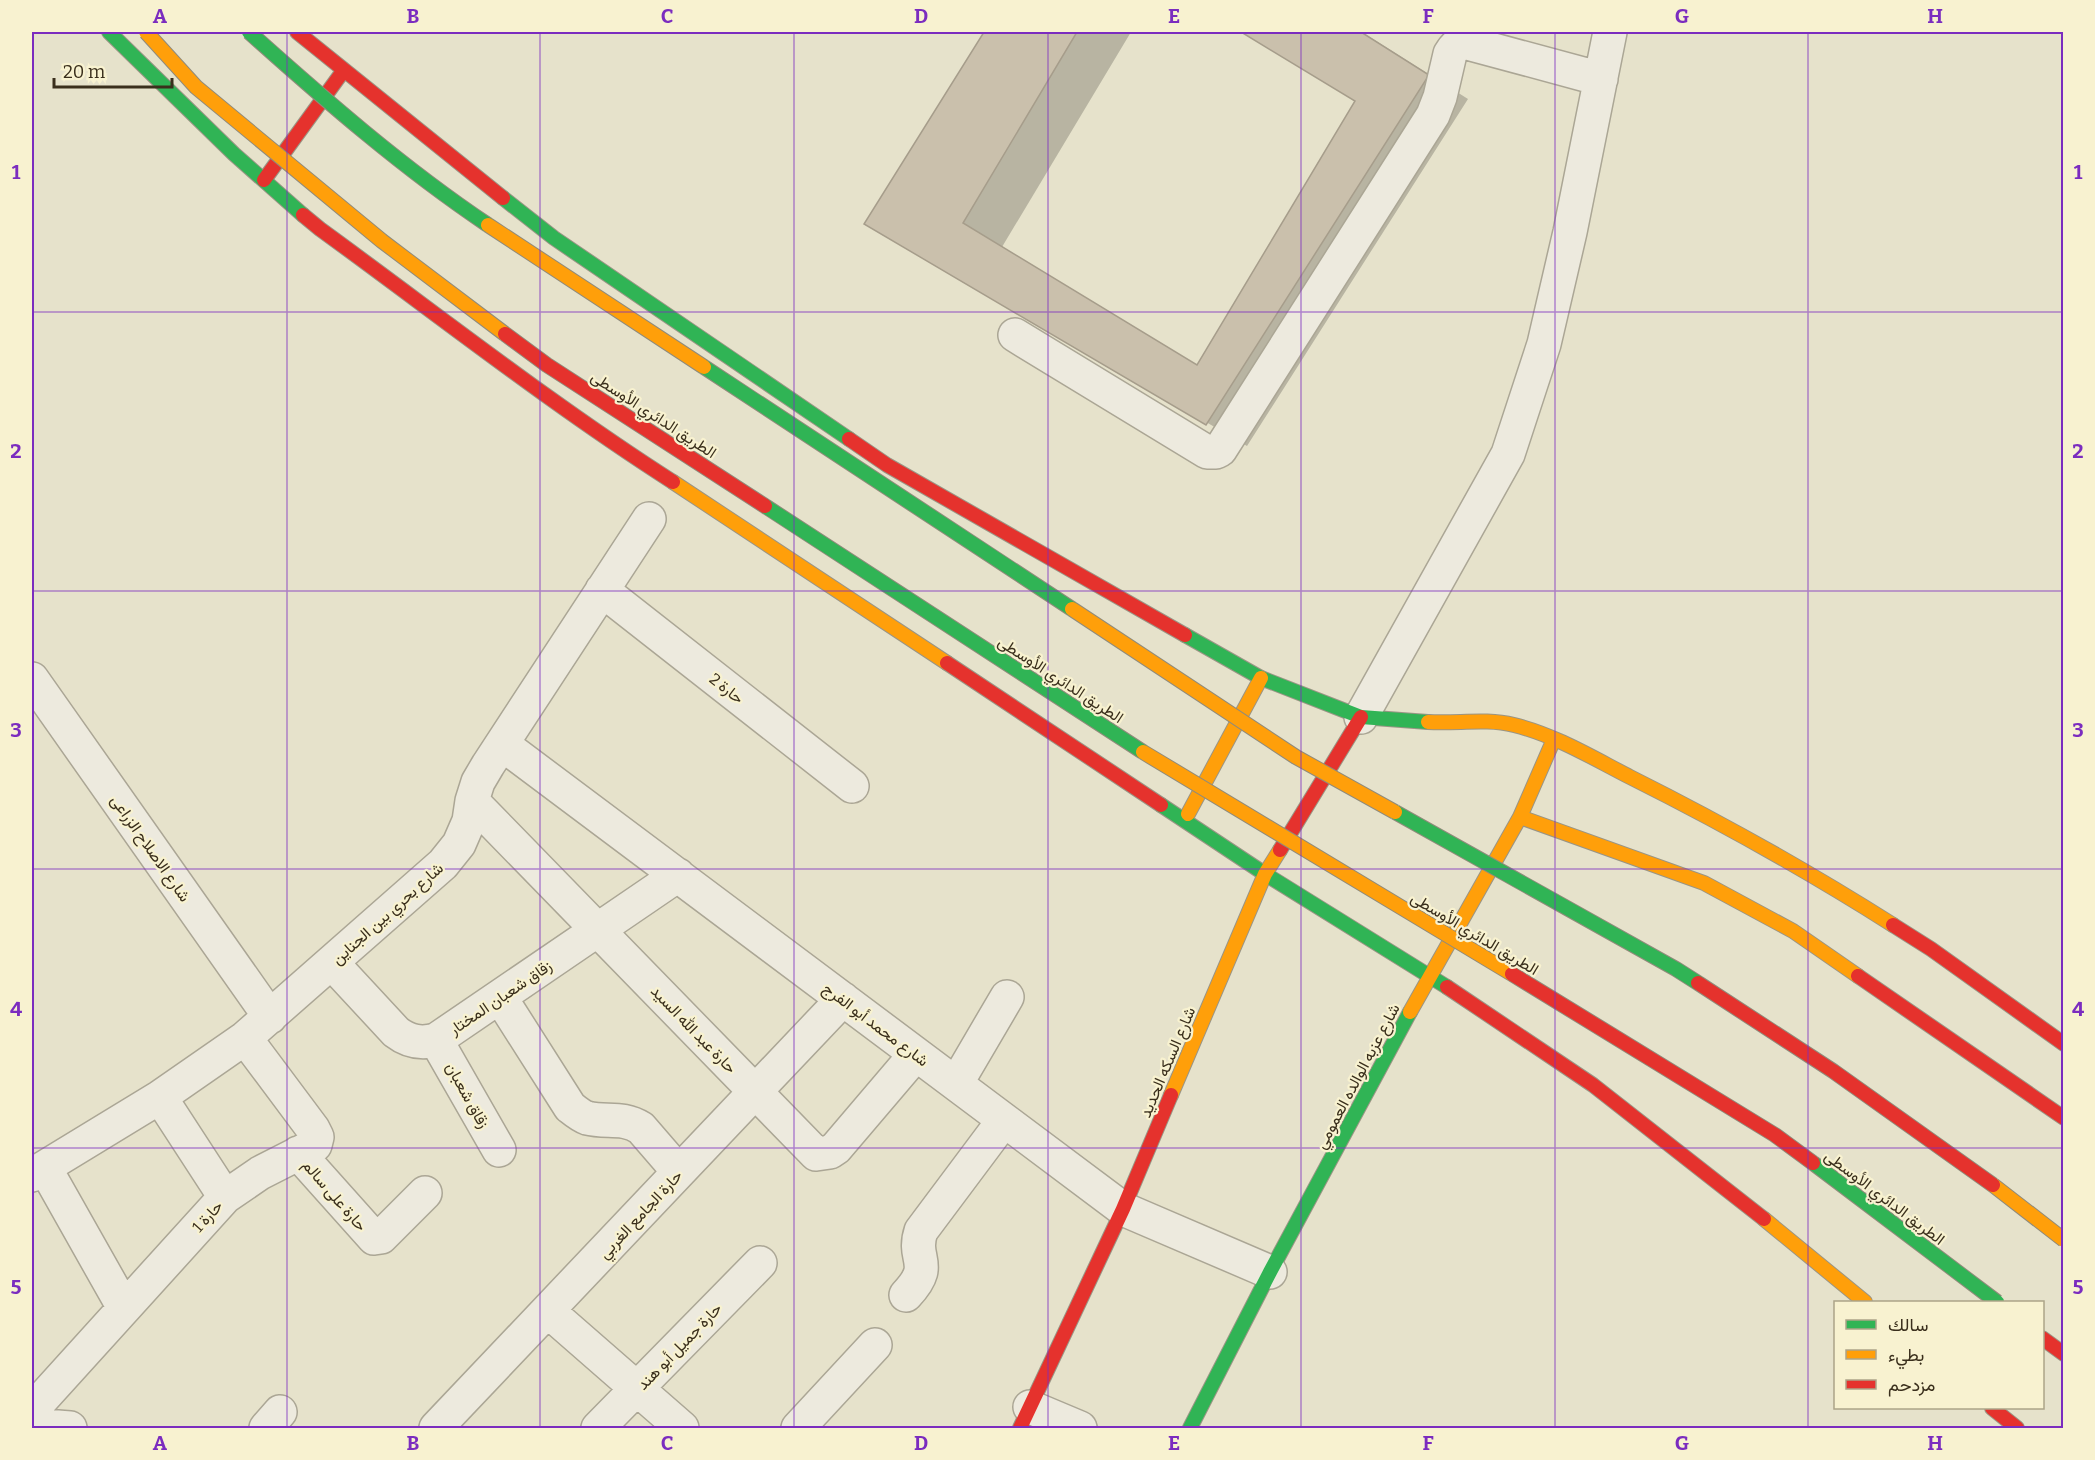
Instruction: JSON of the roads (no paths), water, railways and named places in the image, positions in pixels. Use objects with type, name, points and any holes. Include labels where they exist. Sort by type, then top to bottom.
[{"type":"main road","points":[[109,32],[160,83],[320,229],[416,298],[517,376],[621,449],[739,524],[1265,874],[1430,975],[1593,1085],[1728,1190],[1864,1301]]},
{"type":"main road","name":"الطريق الدائري الأوسطى","points":[[146,32],[205,94],[382,241],[547,365],[1171,770],[1630,1045],[1775,1135],[1996,1301]]},
{"type":"main road","points":[[249,32],[371,138],[464,209],[1296,757],[1676,969],[1833,1071],[1985,1179],[2064,1240]]},
{"type":"main road","points":[[297,32],[554,238],[726,358],[887,465],[1261,678],[1361,717],[1442,723],[1480,720],[1514,725],[1554,739],[1716,820],[1832,887],[1931,949],[2064,1044]]},
{"type":"main road","points":[[264,180],[343,70]]},
{"type":"main road","points":[[1184,820],[1261,678]]},
{"type":"main road","name":"شارع السكه الحديد","points":[[1025,1418],[1123,1209],[1265,874],[1361,717]]},
{"type":"main road","name":"شارع عزبه الوالده العمومي","points":[[1190,1428],[1270,1272],[1430,975],[1520,817],[1554,739]]},
{"type":"main road","points":[[1520,817],[1704,883],[1793,931],[2064,1118]]},
{"type":"main road","points":[[2044,1339],[2064,1354]]},
{"type":"main road","points":[[1994,1409],[2017,1428]]},
{"type":"street","points":[[1361,717],[1508,454],[1544,344],[1570,232],[1610,32]]},
{"type":"street","points":[[1015,335],[1207,452],[1216,452],[1220,450],[1433,115],[1438,106],[1453,48],[1464,42],[1601,80]]},
{"type":"street","name":"شارع بحري بين الجناين","points":[[38,1172],[160,1097],[245,1038],[443,864],[462,836],[469,820],[478,782],[649,519]]},
{"type":"street","name":"حارة 2","points":[[602,590],[852,786]]},
{"type":"street","name":"شارع الاصلاح الزراعى","points":[[32,679],[270,1017]]},
{"type":"street","name":"شارع محمد أبو الفرج","points":[[502,744],[1123,1209],[1270,1272]]},
{"type":"street","name":"حارة عبد الله السيد","points":[[472,801],[816,1154],[823,1154],[836,1148],[916,1054]]},
{"type":"street","name":"زقاق شعبان المختار","points":[[332,963],[405,1039],[416,1042],[436,1040],[678,875]]},
{"type":"street","points":[[500,997],[570,1107],[585,1118],[614,1119],[634,1123],[648,1133],[679,1172]]},
{"type":"street","points":[[956,1084],[1007,997]]},
{"type":"street","name":"حارة الجامع الغربي","points":[[436,1428],[843,999]]},
{"type":"street","name":"حارة 1","points":[[32,1410],[225,1197],[260,1173],[315,1145],[315,1132],[245,1038]]},
{"type":"street","name":"زقاق شعبان","points":[[436,1040],[499,1150]]},
{"type":"street","points":[[160,1097],[225,1197]]},
{"type":"street","points":[[906,1295],[918,1282],[922,1271],[918,1239],[921,1231],[1004,1120]]},
{"type":"street","name":"حارة على سالم","points":[[298,1153],[374,1238],[381,1237],[425,1193]]},
{"type":"street","points":[[38,1172],[124,1308]]},
{"type":"street","name":"حارة جميل أبو هند","points":[[598,1428],[760,1263]]},
{"type":"street","points":[[548,1311],[682,1428]]},
{"type":"street","points":[[798,1428],[875,1345]]},
{"type":"street","points":[[1025,1418],[1080,1428]]},
{"type":"street","points":[[32,1425],[70,1428]]}]
